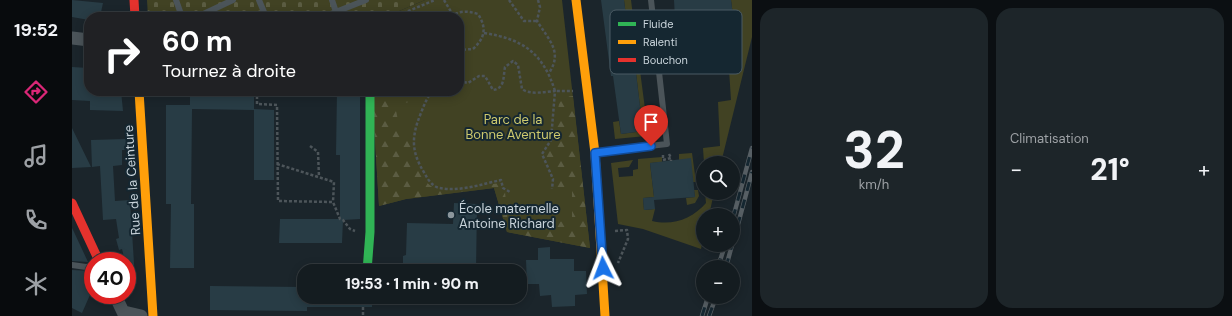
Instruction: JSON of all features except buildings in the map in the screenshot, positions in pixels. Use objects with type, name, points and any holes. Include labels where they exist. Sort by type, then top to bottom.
[{"type":"street","points":[[134,0],[135,12]]},
{"type":"street","points":[[576,0],[595,153],[605,316]]},
{"type":"street","points":[[72,38],[84,39]]},
{"type":"street","name":"Rue de la Ceinture","points":[[139,96],[153,316]]},
{"type":"street","points":[[368,264],[370,232],[370,96]]},
{"type":"street","points":[[72,203],[95,252]]},
{"type":"street","points":[[119,304],[124,314],[142,316]]},
{"type":"lane","points":[[176,0],[180,12]]},
{"type":"lane","points":[[208,12],[233,0]]},
{"type":"lane","points":[[260,0],[264,12]]},
{"type":"lane","points":[[332,0],[336,12],[366,0]]},
{"type":"lane","points":[[651,0],[652,10]]},
{"type":"lane","points":[[595,153],[667,144],[659,74]]},
{"type":"lane","points":[[72,265],[84,267]]},
{"type":"path","points":[[406,12],[435,0]]},
{"type":"path","points":[[444,0],[450,12]]},
{"type":"path","points":[[509,0],[524,21],[537,21]]},
{"type":"path","points":[[538,0],[540,7],[537,21],[555,49],[555,64],[549,73]]},
{"type":"path","points":[[460,12],[470,11],[478,14],[482,21],[484,33],[473,49],[464,50]]},
{"type":"path","points":[[484,33],[508,38],[526,46],[549,73],[555,91],[551,140],[542,154],[552,179],[552,189]]},
{"type":"path","points":[[464,83],[468,83],[480,76],[485,76],[493,90],[499,89],[502,86],[505,67],[513,61],[518,65],[522,88],[524,91],[532,92],[588,89]]},
{"type":"path","points":[[257,96],[258,104],[277,105],[278,201],[333,202]]},
{"type":"path","points":[[428,96],[415,128],[413,143],[416,158],[429,181],[439,188],[454,188],[501,180],[504,188],[510,192]]},
{"type":"path","points":[[310,146],[318,152],[319,177]]},
{"type":"path","points":[[664,155],[663,160],[671,160],[670,154]]},
{"type":"path","points":[[277,164],[334,182],[333,202],[340,219],[343,220],[350,229],[357,232],[370,232]]},
{"type":"path","points":[[615,231],[627,230],[628,239],[615,269]]},
{"type":"path","points":[[363,307],[363,316]]},
{"type":"green space","points":[[147,0],[425,0],[397,12],[148,12]]},
{"type":"green space","name":"Parc de la Bonne Aventure","points":[[425,0],[562,0],[590,248],[507,232],[494,188],[406,199],[379,206],[372,96],[464,96],[464,12],[397,12]]},
{"type":"green space","points":[[624,0],[631,0],[632,10],[625,10]]},
{"type":"green space","points":[[731,0],[752,0],[752,37],[723,156],[704,156],[703,148],[720,146],[718,102],[731,100],[729,74],[742,74],[742,10],[732,10]]},
{"type":"green space","points":[[636,74],[640,74],[647,124],[653,123],[649,135],[615,139],[613,122],[619,121],[621,134],[643,131]]},
{"type":"green space","points":[[372,96],[420,96],[414,101],[395,105],[399,126],[409,139],[414,158],[426,182],[437,191],[455,191],[499,183],[501,189],[505,192],[508,224],[572,221],[572,188],[555,188],[556,178],[546,155],[554,139],[559,103],[564,97],[573,96],[590,248],[507,232],[494,188],[406,199],[379,206]]},
{"type":"green space","points":[[692,153],[696,182],[693,182],[679,160],[679,154]]},
{"type":"green space","points":[[662,157],[662,162],[650,163],[654,197],[643,198],[644,210],[655,209],[652,221],[667,223],[682,220],[696,212],[696,247],[643,229],[618,224],[611,163],[633,160],[629,167],[618,168],[619,177],[633,176],[633,170],[638,169],[638,159]]},
{"type":"green space","points":[[694,190],[696,190],[697,200],[695,203],[687,205],[686,198],[695,197]]},
{"type":"green space","points":[[706,200],[712,200],[711,208],[702,208],[706,203]]},
{"type":"railway","points":[[736,208],[752,148]]},
{"type":"railway","points":[[740,217],[752,172]]},
{"type":"railway","points":[[720,260],[723,252]]},
{"type":"railway","points":[[728,260],[730,252]]},
{"type":"railway","points":[[702,316],[706,304]]},
{"type":"railway","points":[[709,316],[713,304]]},
{"type":"traffic: fast","points":[[368,264],[370,232],[370,96]]},
{"type":"traffic: slow","points":[[576,0],[595,153],[605,316]]},
{"type":"traffic: slow","points":[[139,96],[153,316]]},
{"type":"traffic: jam","points":[[134,0],[135,12]]},
{"type":"traffic: jam","points":[[72,203],[95,252]]},
{"type":"place","name":"École maternelle Antoine Richard","points":[[451,215]]},
{"type":"route","points":[[603,268],[595,153],[651,146]]}]
